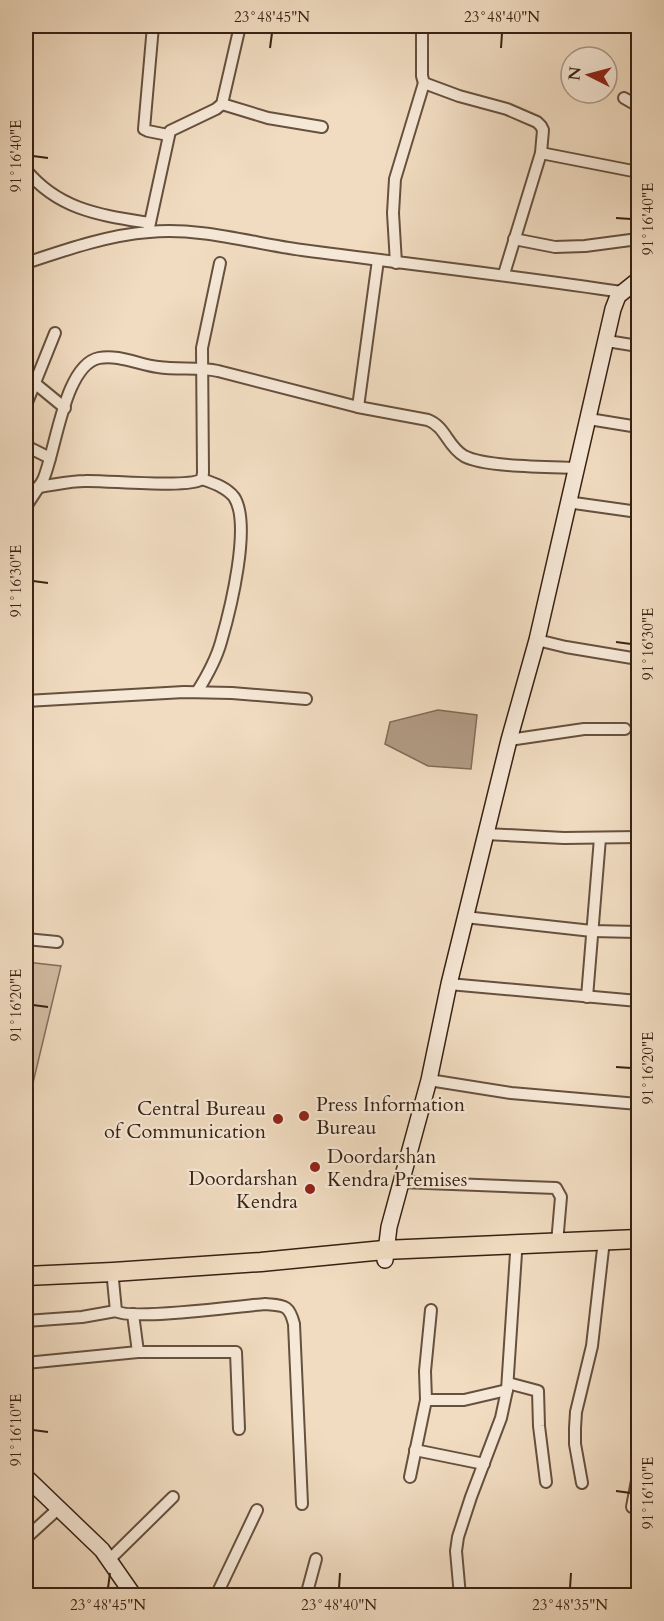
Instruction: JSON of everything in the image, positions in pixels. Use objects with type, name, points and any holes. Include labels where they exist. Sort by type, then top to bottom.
[{"type":"main road","points":[[26,1276],[639,1239]]},
{"type":"main road","points":[[26,1284],[113,1280],[385,1255],[639,1248]]},
{"type":"street","points":[[153,26],[144,129],[168,135]]},
{"type":"street","points":[[148,228],[168,135],[173,128],[216,109],[222,104],[240,26]]},
{"type":"street","points":[[396,263],[393,213],[395,179],[424,83],[422,26]]},
{"type":"street","points":[[424,83],[459,96],[507,109],[537,122],[543,130],[541,153],[504,274]]},
{"type":"street","points":[[624,98],[639,106]]},
{"type":"street","points":[[222,104],[268,118],[322,127]]},
{"type":"street","points":[[541,153],[639,172]]},
{"type":"street","points":[[26,170],[50,195],[74,207],[148,228],[199,232],[290,249],[504,274],[622,292]]},
{"type":"street","points":[[26,262],[148,228]]},
{"type":"street","points":[[514,239],[545,246],[562,247],[639,239]]},
{"type":"street","points":[[358,407],[378,260]]},
{"type":"street","points":[[202,479],[202,343],[220,263]]},
{"type":"street","points":[[385,1255],[389,1227],[429,1080],[465,917],[509,740],[537,640],[615,300],[639,280]]},
{"type":"street","points":[[26,405],[30,380],[56,333]]},
{"type":"street","points":[[607,340],[639,346]]},
{"type":"street","points":[[26,507],[51,458],[69,394],[83,368],[97,358],[112,358],[171,369],[218,371],[358,407],[433,422],[438,425],[453,448],[470,459],[575,468]]},
{"type":"street","points":[[30,380],[65,408]]},
{"type":"street","points":[[588,419],[639,427]]},
{"type":"street","points":[[26,446],[51,458]]},
{"type":"street","points":[[38,487],[79,481],[180,483],[196,482],[202,479],[231,493],[238,507],[240,525],[237,571],[221,643],[197,692]]},
{"type":"street","points":[[567,502],[639,513]]},
{"type":"street","points":[[537,640],[639,659]]},
{"type":"street","points":[[26,701],[197,692],[306,699]]},
{"type":"street","points":[[509,740],[584,729],[625,729]]},
{"type":"street","points":[[486,834],[639,837]]},
{"type":"street","points":[[587,997],[600,838]]},
{"type":"street","points":[[465,917],[592,931],[639,932]]},
{"type":"street","points":[[26,939],[57,942]]},
{"type":"street","points":[[449,984],[639,1001]]},
{"type":"street","points":[[429,1080],[511,1093],[639,1104]]},
{"type":"street","points":[[401,1182],[556,1188],[561,1197],[557,1243]]},
{"type":"street","points":[[582,1483],[575,1444],[575,1428],[593,1336],[603,1249]]},
{"type":"street","points":[[460,1596],[457,1544],[464,1517],[501,1418],[507,1387],[516,1253]]},
{"type":"street","points":[[113,1280],[116,1311]]},
{"type":"street","points":[[26,1321],[82,1317],[116,1311],[133,1314],[265,1304],[283,1305],[288,1309],[294,1324],[302,1504]]},
{"type":"street","points":[[410,1477],[426,1400],[425,1371],[431,1310]]},
{"type":"street","points":[[133,1314],[138,1352]]},
{"type":"street","points":[[26,1363],[138,1352],[236,1352],[239,1429]]},
{"type":"street","points":[[426,1400],[464,1400],[507,1387],[538,1391],[539,1426],[546,1482]]},
{"type":"street","points":[[415,1450],[484,1464]]},
{"type":"street","points":[[632,1507],[639,1475]]},
{"type":"street","points":[[26,1477],[109,1560],[134,1596]]},
{"type":"street","points":[[109,1560],[174,1497]]},
{"type":"street","points":[[26,1538],[58,1508]]},
{"type":"street","points":[[216,1596],[257,1510]]},
{"type":"street","points":[[306,1596],[316,1559]]},
{"type":"shaded area","points":[[438,710],[477,715],[471,769],[428,766],[385,744],[390,722]]},
{"type":"shaded area","points":[[26,962],[61,966],[26,1112]]},
{"type":"place","name":"Press Information Bureau","points":[[304,1116]]},
{"type":"place","name":"Central Bureau of Communication","points":[[278,1119]]},
{"type":"place","name":"Doordarshan Kendra Premises","points":[[315,1167]]},
{"type":"place","name":"Doordarshan Kendra","points":[[310,1189]]}]
